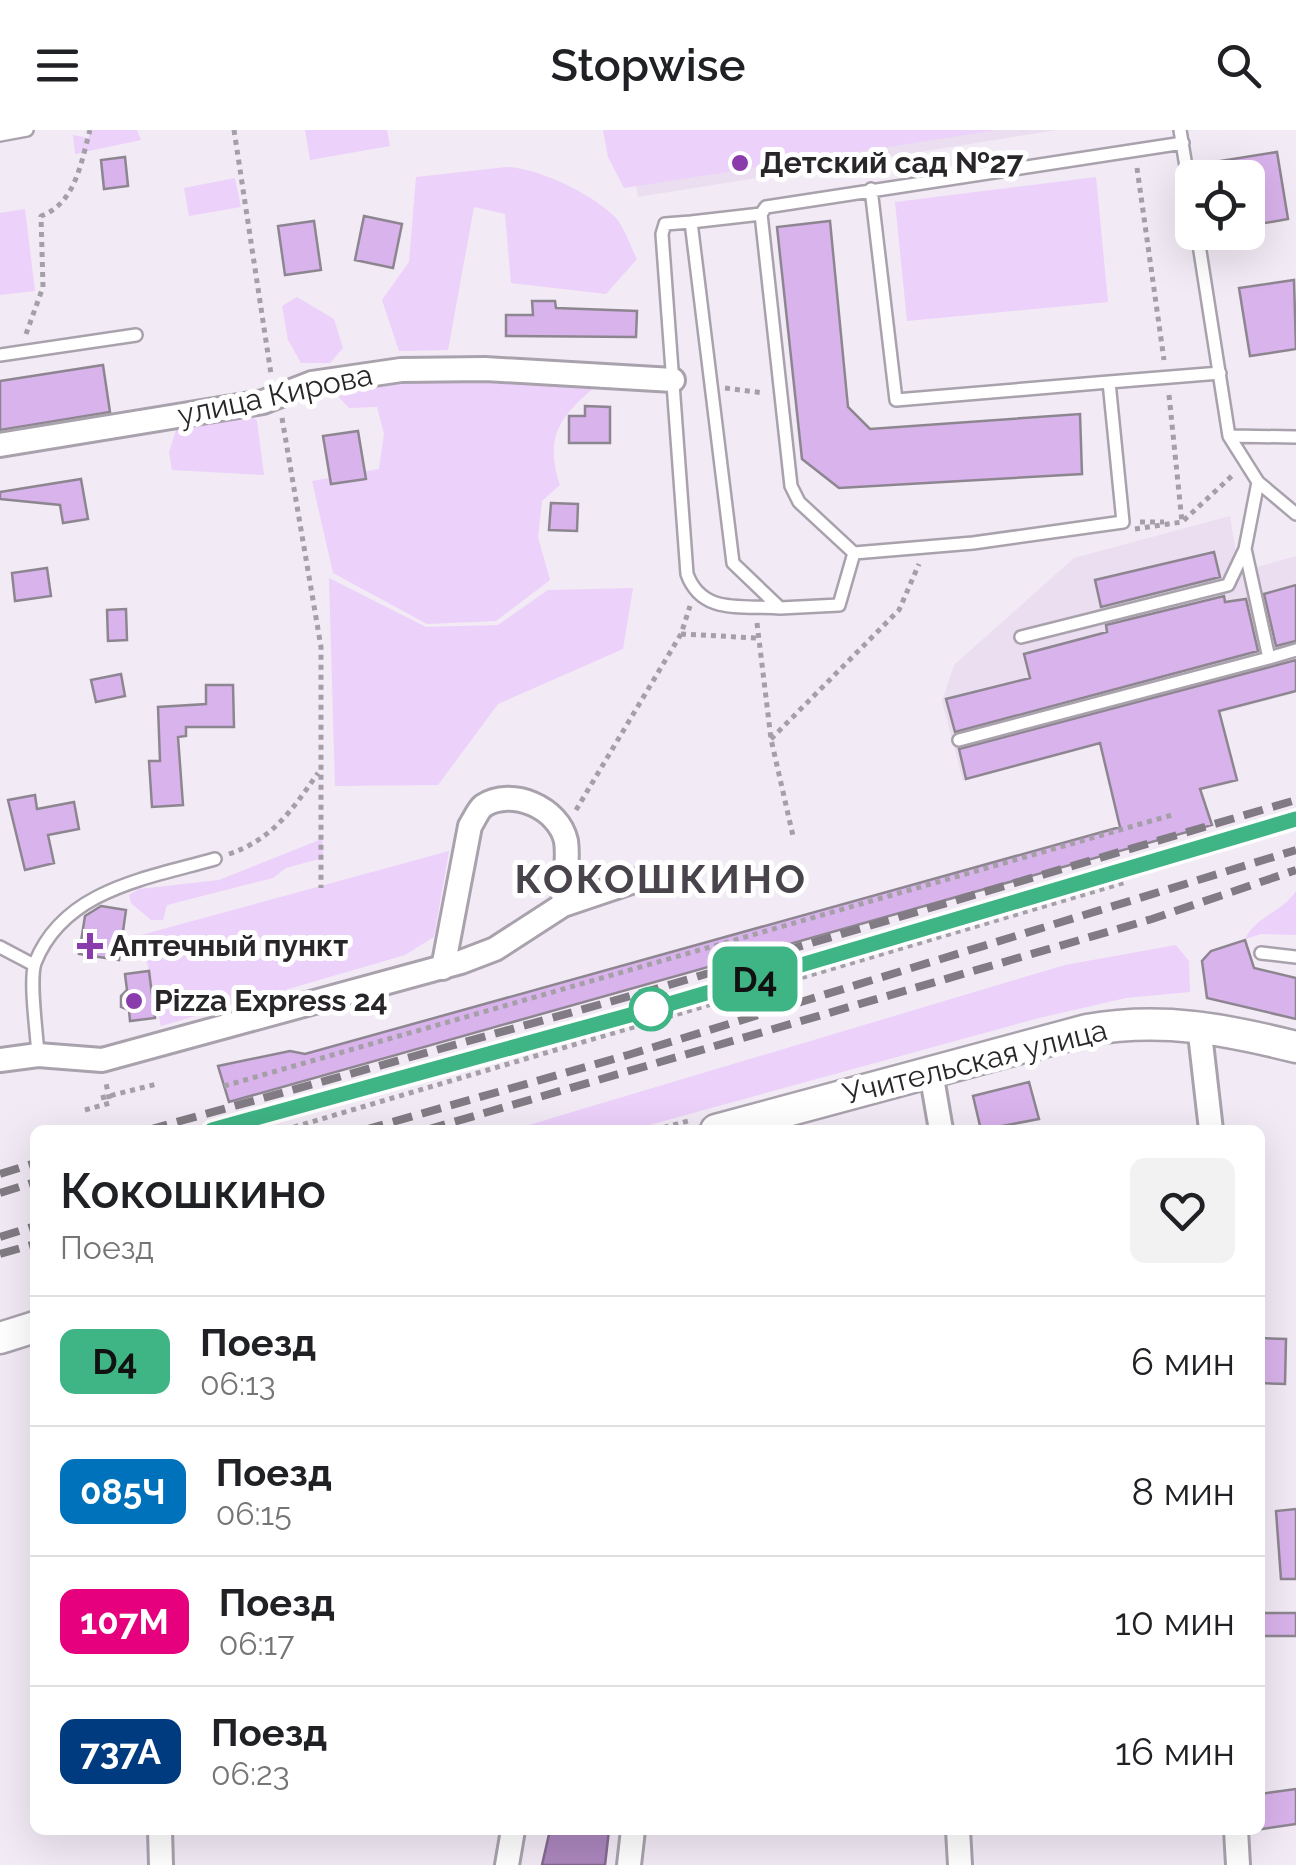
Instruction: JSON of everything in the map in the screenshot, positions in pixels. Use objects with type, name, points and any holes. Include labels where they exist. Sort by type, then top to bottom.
[{"type":"street","name":"улица Кирова","points":[[0,445],[274,397],[312,383],[401,370],[485,369],[672,380]]},
{"type":"street","points":[[442,968],[470,826],[482,807],[508,798],[532,803],[553,818],[566,843],[563,905]]},
{"type":"street","points":[[0,1060],[38,1055],[81,1061],[152,1049],[442,968],[496,949],[563,905],[646,877]]},
{"type":"street","name":"Учительская улица","points":[[735,1125],[1087,1030],[1159,1022],[1198,1024],[1296,1047]]},
{"type":"street","points":[[1198,1024],[1210,1125]]},
{"type":"street","points":[[931,1072],[940,1125]]},
{"type":"street","points":[[0,1338],[30,1329]]},
{"type":"street","points":[[160,1835],[160,1865]]},
{"type":"street","points":[[507,1865],[512,1835]]},
{"type":"street","points":[[629,1865],[632,1835]]},
{"type":"street","points":[[958,1835],[960,1865]]},
{"type":"street","points":[[1236,1835],[1238,1865]]},
{"type":"lane","points":[[0,135],[27,130]]},
{"type":"lane","points":[[1109,382],[1123,522],[973,543],[854,553],[800,502],[790,486],[761,214],[766,207],[1134,150],[1181,136]]},
{"type":"lane","points":[[872,189],[896,400],[1220,373]]},
{"type":"lane","points":[[761,214],[665,224],[662,234],[686,574],[694,594],[708,603],[780,608],[839,605],[854,553]]},
{"type":"lane","points":[[692,222],[734,563],[780,608]]},
{"type":"lane","points":[[1200,250],[1229,436],[1258,482],[1296,514]]},
{"type":"lane","points":[[0,354],[136,335]]},
{"type":"lane","points":[[1229,436],[1296,437]]},
{"type":"lane","points":[[1021,637],[1228,585],[1244,549],[1258,482]]},
{"type":"lane","points":[[1244,549],[1269,658]]},
{"type":"lane","points":[[959,740],[1296,650]]},
{"type":"lane","points":[[38,1055],[34,964],[67,920],[92,896],[215,859]]},
{"type":"lane","points":[[0,947],[34,964]]},
{"type":"lane","points":[[1261,952],[1296,957]]},
{"type":"path","points":[[12,337],[24,342],[43,287],[41,216],[52,212],[75,184],[90,130]]},
{"type":"path","points":[[234,130],[274,397],[280,409],[321,646],[321,888]]},
{"type":"path","points":[[1134,150],[1167,379],[1182,522]]},
{"type":"path","points":[[1123,522],[1182,522],[1246,462]]},
{"type":"path","points":[[771,739],[899,610],[920,561]]},
{"type":"path","points":[[573,817],[681,634],[694,594]]},
{"type":"path","points":[[681,634],[757,638],[771,739],[793,836]]},
{"type":"path","points":[[215,859],[252,846],[278,828],[320,771]]},
{"type":"path","points":[[224,1086],[1172,815]]},
{"type":"path","points":[[301,1125],[1126,882]]},
{"type":"path","points":[[85,1110],[110,1102],[106,1080]]},
{"type":"path","points":[[101,1098],[157,1084]]},
{"type":"shaded area","points":[[93,130],[137,130],[141,140],[75,154],[73,135],[88,138]]},
{"type":"shaded area","points":[[305,130],[387,130],[390,146],[310,160]]},
{"type":"shaded area","name":"Детский сад №27","points":[[603,130],[997,130],[624,188],[608,157]]},
{"type":"shaded area","name":"Детский сад №27","points":[[627,130],[1057,130],[638,197]]},
{"type":"shaded area","points":[[506,167],[548,177],[604,207],[621,225],[637,259],[606,294],[511,283],[505,214],[474,207],[448,350],[399,351],[382,300],[409,262],[416,177]]},
{"type":"shaded area","points":[[1096,177],[1108,302],[907,321],[895,202]]},
{"type":"shaded area","points":[[235,178],[241,207],[189,216],[184,188]]},
{"type":"shaded area","points":[[25,209],[35,291],[0,295],[0,213]]},
{"type":"shaded area","points":[[297,297],[334,319],[343,348],[330,363],[301,363],[288,340],[282,306]]},
{"type":"shaded area","points":[[409,376],[602,381],[577,403],[556,437],[555,467],[560,485],[542,501],[538,537],[550,580],[496,621],[427,624],[333,573],[312,481],[379,469],[384,434],[377,407],[349,408],[333,391]]},
{"type":"shaded area","points":[[249,413],[257,421],[264,475],[172,470],[169,452],[178,424]]},
{"type":"shaded area","points":[[1230,516],[1239,572],[1296,556],[1296,693],[963,781],[942,701],[954,665],[1074,558]]},
{"type":"shaded area","points":[[329,578],[426,627],[498,625],[548,590],[633,588],[623,649],[498,704],[438,785],[335,786]]},
{"type":"shaded area","points":[[322,839],[323,858],[286,868],[273,878],[167,905],[163,920],[151,920],[131,903],[129,895],[139,889],[219,880]]},
{"type":"shaded area","points":[[449,851],[434,937],[405,955],[161,1026],[141,935]]},
{"type":"shaded area","points":[[1296,891],[1296,935],[1261,934],[1245,939],[1256,924],[1284,905]]},
{"type":"shaded area","points":[[1176,945],[1189,961],[1190,992],[1126,998],[1039,1018],[649,1125],[529,1125],[1065,965]]},
{"type":"shaded area","points":[[549,1835],[608,1835],[605,1865],[542,1865]]},
{"type":"building","points":[[1277,152],[1288,219],[1265,223],[1265,160],[1227,160]]},
{"type":"building","points":[[125,157],[128,186],[104,189],[101,160]]},
{"type":"building","points":[[364,216],[402,224],[393,268],[355,260]]},
{"type":"building","points":[[314,221],[321,270],[285,275],[278,226]]},
{"type":"building","points":[[830,221],[848,407],[870,429],[1080,414],[1082,474],[839,488],[802,459],[777,227]]},
{"type":"building","points":[[1294,280],[1296,349],[1250,356],[1239,288]]},
{"type":"building","points":[[532,301],[555,301],[556,308],[637,311],[636,337],[506,336],[506,315],[533,315]]},
{"type":"building","points":[[103,365],[110,412],[0,430],[0,381]]},
{"type":"building","points":[[585,406],[610,407],[610,443],[569,443],[569,416],[585,416]]},
{"type":"building","points":[[358,431],[366,479],[331,484],[323,436]]},
{"type":"building","points":[[81,479],[88,519],[63,523],[60,505],[0,499],[0,492]]},
{"type":"building","points":[[551,503],[578,504],[577,531],[549,530]]},
{"type":"building","points":[[1214,552],[1220,577],[1101,607],[1095,580]]},
{"type":"building","points":[[47,568],[51,596],[15,601],[12,573]]},
{"type":"building","points":[[1296,585],[1296,641],[1276,646],[1264,594]]},
{"type":"building","points":[[1224,596],[1225,602],[1246,599],[1258,651],[955,732],[946,699],[1030,678],[1024,654],[1107,632],[1106,625]]},
{"type":"building","points":[[126,609],[127,640],[108,641],[107,610]]},
{"type":"building","points":[[1296,660],[1296,691],[1219,711],[1237,780],[1200,789],[1212,825],[229,1102],[218,1066],[290,1051],[305,1054],[1120,827],[1100,743],[966,779],[959,749]]},
{"type":"building","points":[[121,674],[125,696],[96,702],[91,680]]},
{"type":"building","points":[[206,685],[233,685],[234,727],[186,727],[186,736],[178,737],[183,805],[152,807],[149,761],[160,761],[158,707],[206,704]]},
{"type":"building","points":[[35,795],[37,809],[74,802],[79,829],[48,835],[54,863],[25,870],[8,800]]},
{"type":"building","points":[[101,906],[126,910],[119,960],[79,954],[85,916]]},
{"type":"building","points":[[1245,940],[1254,968],[1296,978],[1296,1019],[1207,998],[1202,961],[1211,951]]},
{"type":"building","points":[[149,971],[155,1018],[130,1021],[129,1010],[121,1007],[121,996],[127,990],[125,974]]},
{"type":"building","points":[[1029,1082],[1039,1119],[980,1125],[973,1096]]},
{"type":"building","points":[[1265,1338],[1286,1339],[1285,1384],[1265,1383]]},
{"type":"building","points":[[1296,1509],[1296,1579],[1281,1579],[1276,1511]]},
{"type":"building","points":[[1265,1613],[1296,1613],[1296,1636],[1265,1636]]},
{"type":"building","points":[[1296,1789],[1296,1824],[1265,1829],[1265,1793]]},
{"type":"railway","points":[[166,1125],[645,992],[1296,800]]},
{"type":"railway","points":[[230,1125],[652,1009],[1296,819]]},
{"type":"railway","points":[[382,1125],[628,1055],[1296,850]]},
{"type":"railway","points":[[443,1125],[1152,919],[1296,870]]},
{"type":"railway","points":[[0,1174],[30,1165]]},
{"type":"railway","points":[[0,1193],[30,1184]]},
{"type":"railway","points":[[0,1237],[30,1228]]},
{"type":"railway","points":[[0,1254],[30,1245]]},
{"type":"train","name":"D4","points":[[230,1125],[652,1009],[1296,819]]},
{"type":"place","name":"Детский сад №27","points":[[740,163]]},
{"type":"place","name":"Аптечный пункт","points":[[90,946]]},
{"type":"place","name":"Pizza Express 24","points":[[134,1001]]},
{"type":"district","name":"КОКОШКИНО","points":[[661,879]]}]
